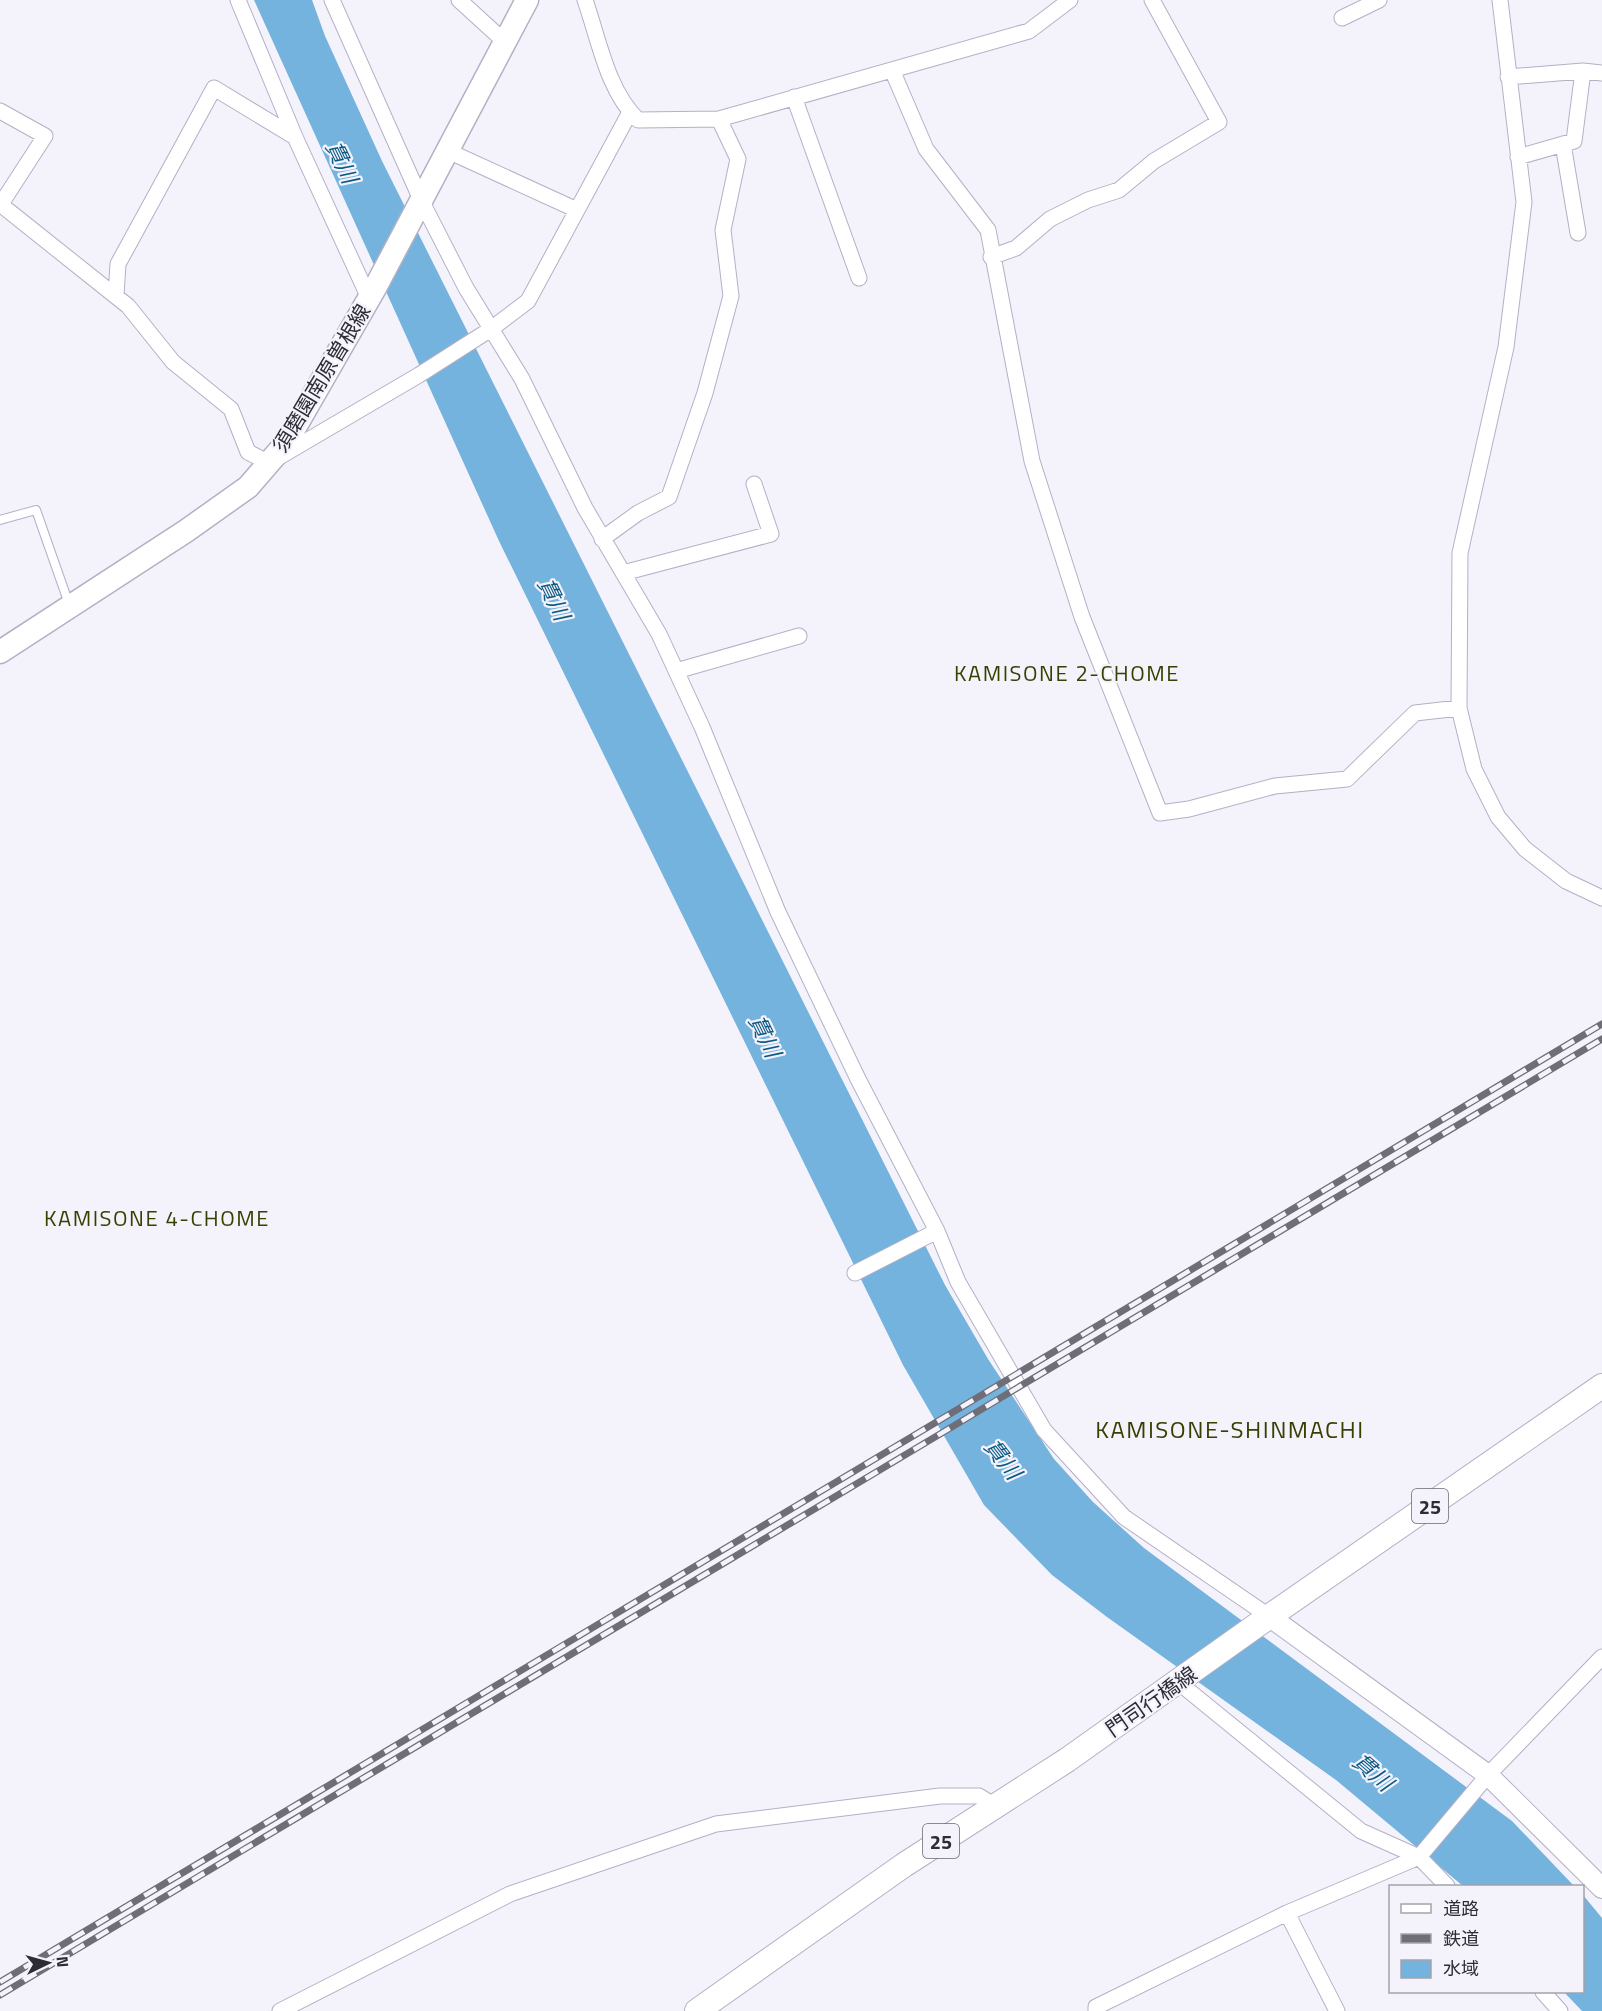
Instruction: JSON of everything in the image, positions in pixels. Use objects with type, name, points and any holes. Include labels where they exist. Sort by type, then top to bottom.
[{"type":"main road","name":"須磨園南原曽根線","points":[[0,652],[240,493],[286,443],[420,205],[527,0]]},
{"type":"main road","name":"門司行橋線","points":[[697,2011],[904,1865],[1067,1761],[1263,1621],[1602,1386]]},
{"type":"street","points":[[238,0],[295,137],[372,293]]},
{"type":"street","points":[[332,0],[420,205],[466,288],[486,332],[522,379],[585,508],[659,634],[778,912],[933,1233],[958,1282],[1044,1430],[1124,1517],[1483,1781],[1602,1888]]},
{"type":"street","points":[[459,0],[505,42]]},
{"type":"street","points":[[585,0],[618,95],[638,120],[719,119],[1029,31],[1070,0]]},
{"type":"street","points":[[991,257],[1016,248],[1050,219],[1088,200],[1119,190],[1154,161],[1219,122],[1152,0]]},
{"type":"street","points":[[1342,18],[1379,0]]},
{"type":"street","points":[[1500,0],[1524,202],[1506,347],[1460,553],[1459,708],[1474,769],[1498,818],[1525,849],[1566,880],[1602,898]]},
{"type":"street","points":[[892,70],[926,149],[988,230],[991,257],[1032,460],[1082,617],[1160,813],[1189,809],[1275,786],[1347,779],[1415,712],[1459,708]]},
{"type":"street","points":[[1508,77],[1583,71],[1602,73]]},
{"type":"street","points":[[1518,157],[1574,141],[1583,71]]},
{"type":"street","points":[[116,296],[118,264],[214,88],[295,137]]},
{"type":"street","points":[[794,97],[859,278]]},
{"type":"street","points":[[0,111],[45,136],[0,204],[128,306],[173,362],[231,409],[248,452],[269,463],[419,375],[486,332],[528,301],[630,112]]},
{"type":"street","points":[[602,539],[638,513],[669,497],[705,393],[731,296],[723,230],[738,159],[719,119]]},
{"type":"street","points":[[1563,144],[1578,233]]},
{"type":"street","points":[[448,151],[577,210]]},
{"type":"street","points":[[623,573],[771,534],[754,484]]},
{"type":"street","points":[[676,671],[799,636]]},
{"type":"street","points":[[855,1273],[933,1233]]},
{"type":"street","points":[[1096,2011],[1096,2007],[1287,1913],[1419,1857],[1483,1781],[1602,1657]]},
{"type":"street","points":[[1182,1678],[1361,1831],[1419,1857],[1445,1885]]},
{"type":"street","points":[[280,2011],[510,1894],[716,1824],[940,1796],[979,1796],[995,1806]]},
{"type":"street","points":[[1287,1913],[1337,2011]]},
{"type":"street","points":[[1544,1993],[1560,2011]]},
{"type":"lane","points":[[0,520],[36,510],[70,607]]},
{"type":"water","name":"貫川","points":[[254,0],[312,0],[325,36],[382,161],[945,1285],[988,1359],[1054,1459],[1093,1502],[1144,1548],[1512,1821],[1573,1885],[1462,1885],[1336,1780],[1107,1617],[1052,1575],[984,1505],[903,1365],[499,541]]},
{"type":"water","points":[[1584,1896],[1602,1918],[1602,2011],[1582,2011],[1565,1993],[1584,1993]]},
{"type":"railway","points":[[0,1982],[1602,1024]]},
{"type":"railway","points":[[0,1995],[1602,1039]]},
{"type":"district","name":"KAMISONE 2-CHOME","points":[[1067,673]]},
{"type":"district","name":"KAMISONE 4-CHOME","points":[[157,1218]]},
{"type":"district","name":"KAMISONE-SHINMACHI","points":[[1230,1429]]}]
